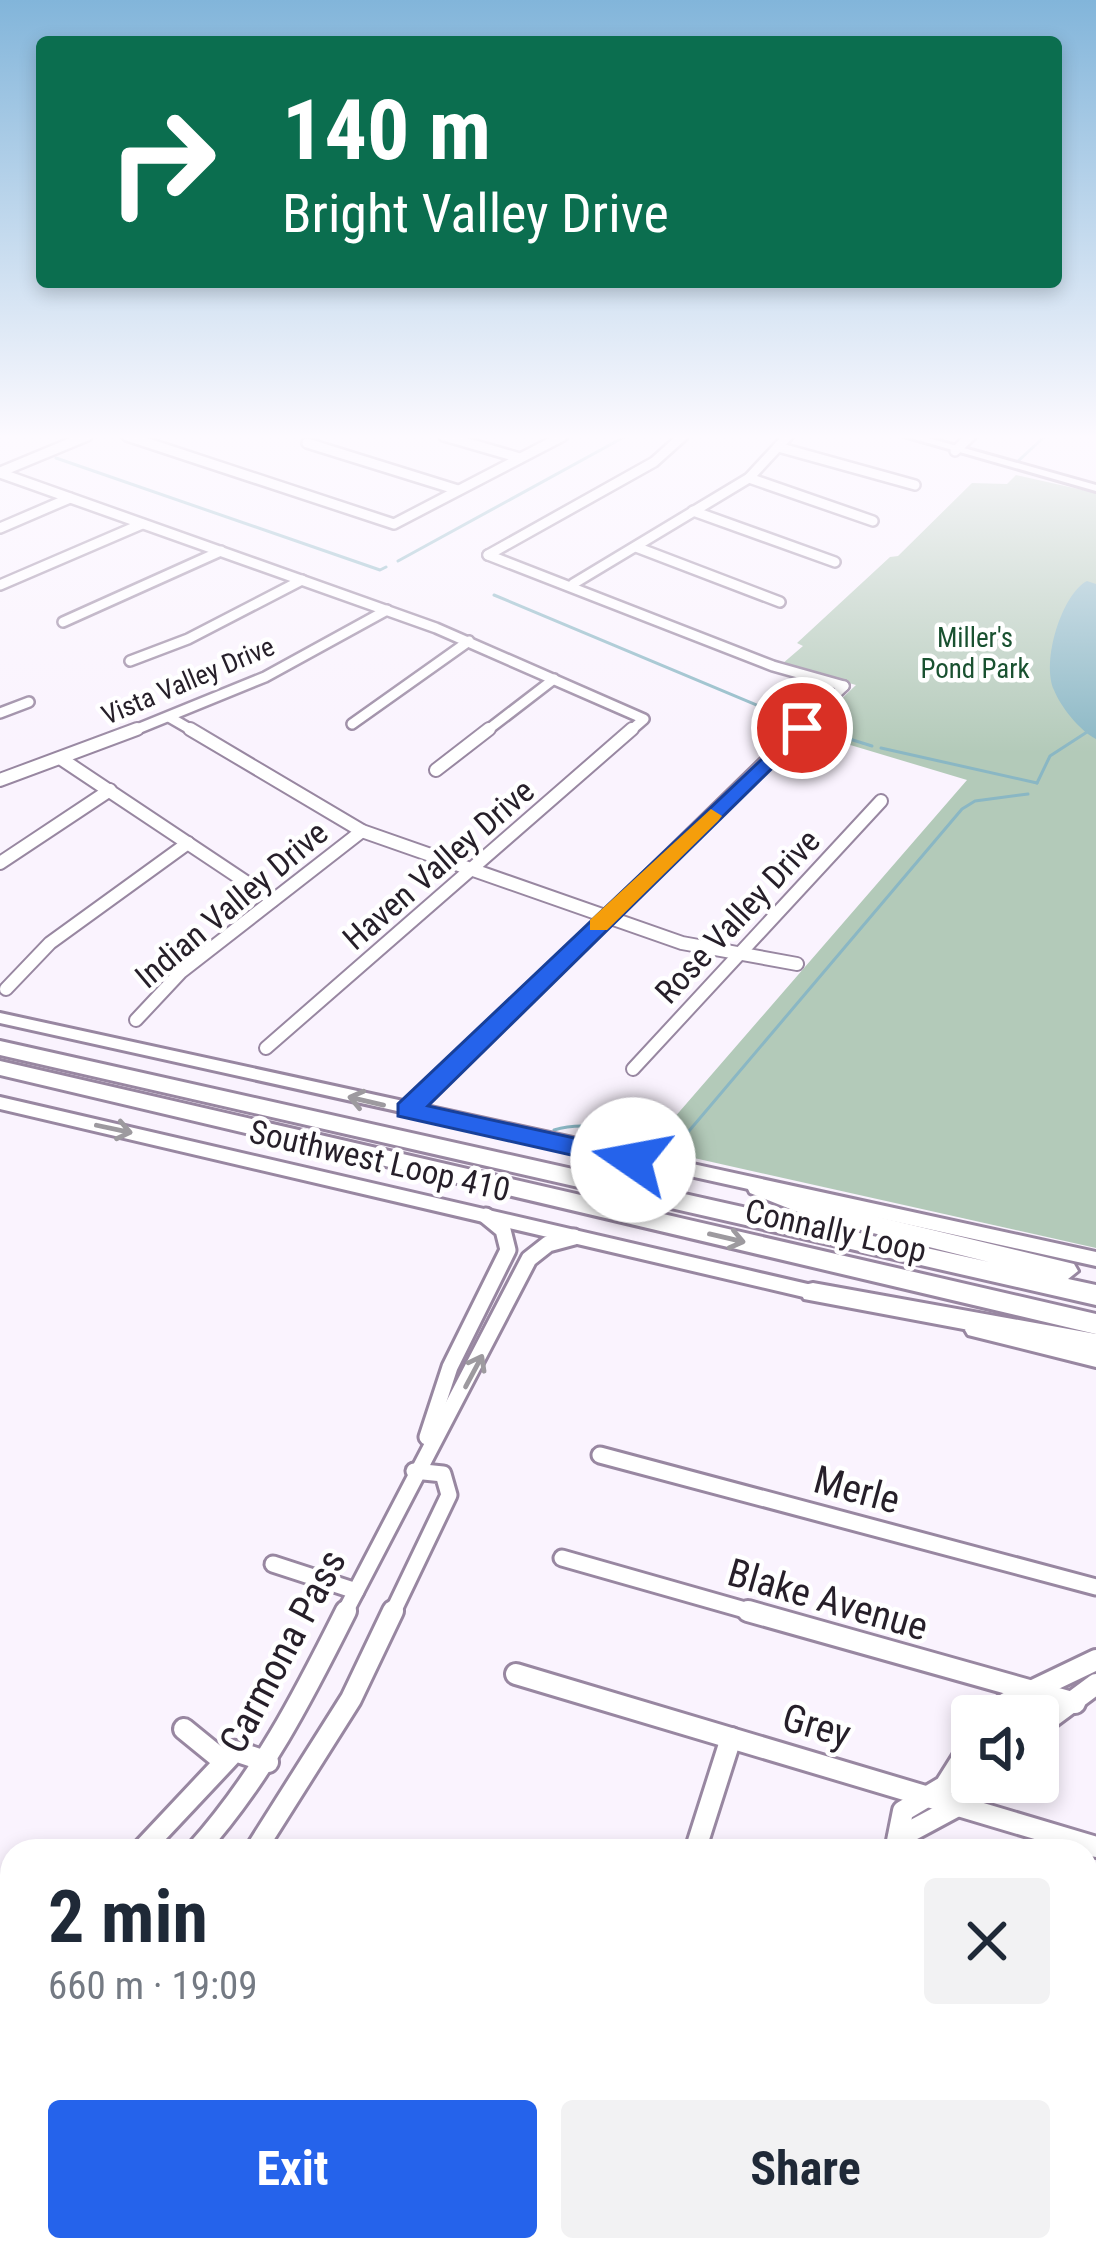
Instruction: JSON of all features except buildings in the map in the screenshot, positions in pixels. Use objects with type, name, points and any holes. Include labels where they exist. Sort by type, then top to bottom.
[{"type":"highway","name":"Connally Loop","points":[[0,1048],[1096,1295]]},
{"type":"highway","name":"Connally Loop","points":[[0,1068],[1096,1324]]},
{"type":"highway","points":[[759,1187],[822,1212],[1096,1280]]},
{"type":"highway","points":[[813,1292],[1096,1344]]},
{"type":"main road","name":"Southwest Loop 410","points":[[0,1018],[1096,1259]]},
{"type":"main road","name":"Southwest Loop 410","points":[[0,1103],[1096,1359]]},
{"type":"street","points":[[0,585],[101,541]]},
{"type":"street","points":[[193,541],[469,641],[554,679],[436,770]]},
{"type":"street","points":[[408,1110],[844,686],[773,666],[573,584],[488,555],[512,541]]},
{"type":"street","points":[[573,584],[645,541]]},
{"type":"street","points":[[778,541],[835,562]]},
{"type":"street","points":[[636,547],[780,602]]},
{"type":"street","points":[[63,622],[221,551]]},
{"type":"street","points":[[130,661],[188,638],[302,580]]},
{"type":"street","name":"Vista Valley Drive","points":[[0,780],[64,760],[266,677],[387,610]]},
{"type":"street","points":[[352,724],[469,641]]},
{"type":"street","name":"Haven Valley Drive","points":[[266,1048],[644,719],[554,679]]},
{"type":"street","points":[[0,713],[29,702]]},
{"type":"street","points":[[169,717],[362,831],[606,917],[738,956],[796,964]]},
{"type":"street","points":[[64,760],[273,900]]},
{"type":"street","points":[[0,862],[110,790]]},
{"type":"street","name":"Rose Valley Drive","points":[[633,1069],[881,801]]},
{"type":"street","name":"Indian Valley Drive","points":[[136,1021],[181,972],[362,831]]},
{"type":"street","points":[[5,989],[50,943],[188,843]]},
{"type":"street","name":"Carmona Pass","points":[[414,1472],[450,1366],[509,1241],[486,1216]]},
{"type":"street","name":"Carmona Pass","points":[[206,1839],[268,1762],[414,1472],[530,1259],[548,1244],[578,1237]]},
{"type":"street","points":[[474,1316],[497,1323]]},
{"type":"street","name":"Merle","points":[[600,1455],[1096,1587]]},
{"type":"street","points":[[263,1839],[351,1699],[449,1495],[443,1474],[414,1472]]},
{"type":"street","name":"Blake Avenue","points":[[562,1558],[1075,1703]]},
{"type":"street","points":[[273,1564],[356,1591]]},
{"type":"street","points":[[1022,1695],[1088,1664],[1096,1685],[1059,1713]]},
{"type":"street","name":"Grey","points":[[516,1674],[1070,1839]]},
{"type":"street","points":[[184,1729],[222,1760]]},
{"type":"street","points":[[699,1839],[731,1738]]},
{"type":"street","points":[[153,1839],[235,1751],[268,1762]]},
{"type":"street","points":[[898,1839],[903,1811],[923,1794],[944,1786],[951,1775]]},
{"type":"street","points":[[906,1839],[962,1803]]},
{"type":"green space","name":"Miller's Pond Park","points":[[913,541],[1096,541],[1096,1248],[654,1149],[667,1126],[967,780],[807,732],[856,685],[782,664],[803,646],[797,643],[890,557],[898,556]]},
{"type":"water","points":[[1087,581],[1096,584],[1096,739],[1057,696],[1050,663],[1062,614]]},
{"type":"waterway","points":[[297,541],[380,570],[386,567]]},
{"type":"waterway","points":[[398,561],[434,541]]},
{"type":"waterway","points":[[494,595],[795,721]]},
{"type":"waterway","points":[[811,727],[872,746]]},
{"type":"waterway","points":[[881,748],[1037,783],[1050,756],[1087,732]]},
{"type":"waterway","points":[[554,1130],[588,1126],[655,1135],[689,1131],[962,809],[975,801],[1028,794]]},
{"type":"slow traffic","points":[[598,925],[711,816]]},
{"type":"route","points":[[633,1160],[408,1110],[802,728]]}]
